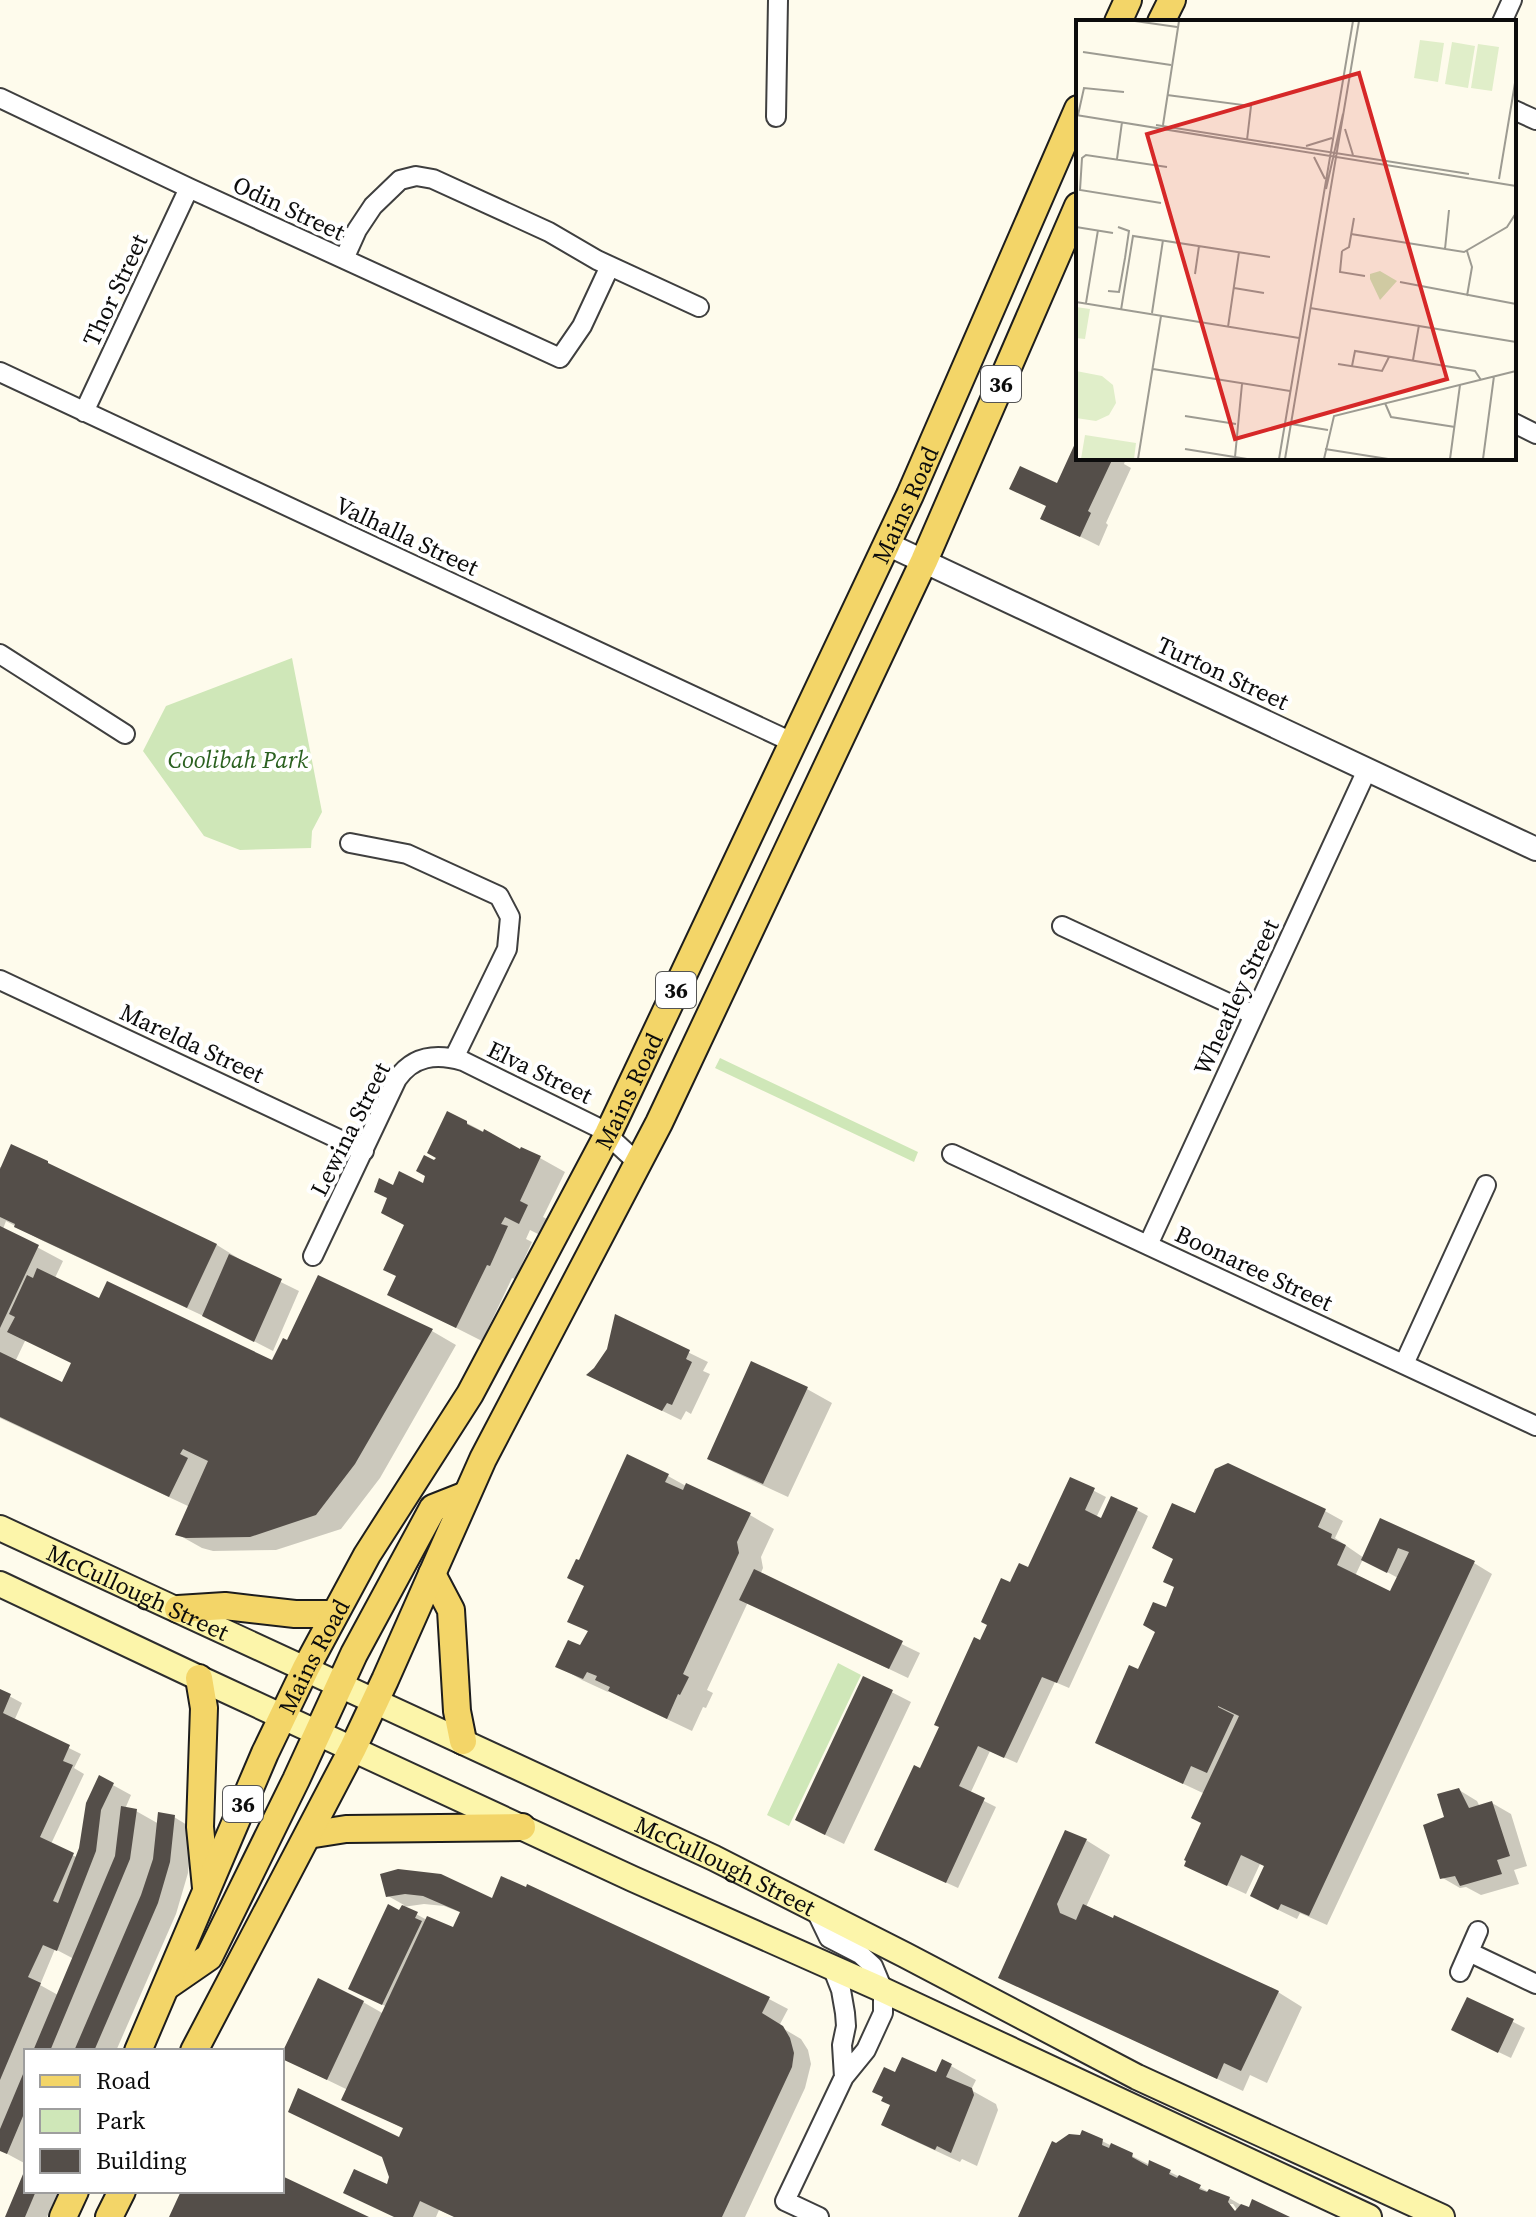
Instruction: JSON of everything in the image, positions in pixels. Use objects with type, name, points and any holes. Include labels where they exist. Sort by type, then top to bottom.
[{"type":"main road","points":[[1119,20],[1128,0]]},
{"type":"main road","points":[[1162,20],[1172,0]]},
{"type":"main road","name":"Mains Road","points":[[139,2049],[265,1753],[306,1668],[367,1555],[470,1394],[608,1134],[887,544],[1076,114]]},
{"type":"main road","name":"Mains Road","points":[[195,2049],[353,1748],[501,1424],[639,1164],[924,561],[1076,216]]},
{"type":"main road","points":[[167,1986],[209,1957],[359,1644],[433,1508],[466,1495]]},
{"type":"main road","name":"McCullough Street","points":[[0,1528],[714,1858],[1137,2077],[1434,2215]]},
{"type":"main road","points":[[432,1574],[451,1610],[457,1711],[463,1741]]},
{"type":"main road","name":"McCullough Street","points":[[0,1584],[1369,2217]]},
{"type":"main road","points":[[178,1609],[225,1606],[295,1614],[334,1614]]},
{"type":"main road","points":[[199,1678],[204,1708],[200,1827],[206,1892]]},
{"type":"main road","points":[[308,1835],[346,1829],[522,1827]]},
{"type":"main road","points":[[63,2217],[74,2193]]},
{"type":"main road","points":[[109,2217],[121,2193]]},
{"type":"street","points":[[776,117],[778,0]]},
{"type":"street","points":[[1503,20],[1512,0]]},
{"type":"street","name":"Odin Street","points":[[0,98],[560,358],[582,326],[610,266]]},
{"type":"street","points":[[1516,111],[1536,120]]},
{"type":"street","points":[[344,259],[357,230],[373,206],[400,180],[416,176],[433,179],[549,232],[610,266],[699,307]]},
{"type":"street","name":"Thor Street","points":[[84,412],[189,188]]},
{"type":"street","name":"Valhalla Street","points":[[0,372],[794,743]]},
{"type":"street","points":[[1516,424],[1536,434]]},
{"type":"street","name":"Turton Street","points":[[887,544],[1536,849]]},
{"type":"street","points":[[0,654],[125,734]]},
{"type":"street","name":"Wheatley Street","points":[[1148,1245],[1367,770]]},
{"type":"street","points":[[350,843],[407,854],[499,896],[510,917],[507,949],[454,1058]]},
{"type":"street","points":[[1062,926],[1254,1015]]},
{"type":"street","name":"Marelda Street","points":[[0,980],[364,1151]]},
{"type":"street","name":"Lewina Street","points":[[313,1256],[397,1079],[409,1065],[426,1058],[454,1058]]},
{"type":"street","name":"Elva Street","points":[[454,1058],[608,1134],[639,1164]]},
{"type":"street","name":"Boonaree Street","points":[[952,1154],[1536,1426]]},
{"type":"street","points":[[1404,1364],[1486,1185]]},
{"type":"street","points":[[815,1909],[829,1938],[860,1954],[873,1966],[883,1990],[883,2013],[879,2024],[866,2050],[844,2077],[785,2201],[819,2217]]},
{"type":"street","points":[[1460,1972],[1478,1931]]},
{"type":"street","points":[[1469,1952],[1536,1984]]},
{"type":"street","points":[[832,1967],[841,1990],[845,2013],[842,2045],[844,2077]]},
{"type":"green space","name":"Coolibah Park","points":[[292,658],[322,812],[312,831],[311,848],[240,850],[204,836],[143,751],[166,706]]},
{"type":"green space","points":[[720,1058],[918,1152],[914,1162],[715,1068]]},
{"type":"green space","points":[[838,1663],[861,1675],[789,1826],[767,1815]]},
{"type":"building","points":[[1076,441],[1076,460],[1112,460],[1088,511],[1091,513],[1080,537],[1040,519],[1046,506],[1009,489],[1020,466],[1057,483]]},
{"type":"building","points":[[447,1111],[483,1132],[484,1129],[520,1149],[541,1156],[520,1201],[528,1205],[519,1224],[505,1217],[501,1224],[508,1226],[456,1328],[387,1295],[396,1276],[383,1270],[404,1225],[381,1213],[387,1198],[374,1192],[379,1178],[393,1185],[399,1171],[423,1183],[425,1176],[416,1171],[424,1155],[434,1160],[436,1158],[427,1153]]},
{"type":"building","points":[[11,1144],[217,1244],[187,1308],[14,1227],[15,1224],[0,1217],[0,1169]]},
{"type":"building","points":[[0,1226],[39,1245],[0,1328]]},
{"type":"building","points":[[229,1254],[282,1279],[254,1342],[202,1316]]},
{"type":"building","points":[[37,1268],[99,1298],[107,1281],[272,1360],[283,1338],[287,1340],[318,1275],[433,1329],[355,1464],[316,1515],[250,1537],[186,1538],[175,1535],[208,1461],[183,1449],[180,1454],[188,1458],[169,1497],[0,1417],[0,1352],[62,1382],[71,1363],[7,1332],[15,1317],[9,1314],[27,1275],[33,1278]]},
{"type":"building","points":[[615,1314],[690,1350],[686,1359],[692,1362],[672,1405],[667,1403],[662,1411],[586,1375],[607,1349]]},
{"type":"building","points":[[751,1361],[808,1387],[763,1484],[707,1459]]},
{"type":"building","points":[[627,1454],[669,1474],[665,1482],[683,1490],[686,1483],[751,1513],[737,1542],[739,1553],[683,1674],[689,1677],[667,1719],[608,1691],[610,1687],[595,1680],[597,1676],[587,1672],[583,1679],[555,1667],[568,1640],[580,1645],[588,1631],[567,1622],[584,1586],[567,1578],[576,1559],[579,1560]]},
{"type":"building","points":[[1228,1463],[1326,1509],[1318,1527],[1346,1545],[1337,1565],[1390,1591],[1409,1552],[1398,1548],[1387,1573],[1361,1560],[1380,1518],[1475,1561],[1309,1916],[1281,1904],[1278,1910],[1250,1896],[1264,1866],[1241,1855],[1227,1886],[1184,1866],[1201,1823],[1191,1818],[1239,1716],[1218,1706],[1234,1715],[1207,1773],[1191,1766],[1183,1784],[1095,1743],[1129,1665],[1138,1669],[1155,1632],[1143,1625],[1153,1602],[1166,1607],[1174,1587],[1163,1582],[1173,1559],[1152,1548],[1172,1503],[1195,1513],[1215,1469]]},
{"type":"building","points":[[1070,1477],[1095,1488],[1085,1510],[1101,1518],[1111,1496],[1138,1508],[1057,1683],[1042,1677],[1004,1758],[978,1746],[959,1786],[985,1798],[946,1883],[874,1850],[914,1765],[920,1768],[939,1727],[934,1725],[974,1637],[980,1640],[987,1625],[981,1622],[1001,1578],[1010,1582],[1019,1563],[1028,1567]]},
{"type":"building","points":[[754,1569],[903,1641],[889,1669],[739,1600]]},
{"type":"building","points":[[863,1676],[893,1690],[825,1835],[795,1820]]},
{"type":"building","points":[[0,1689],[11,1694],[3,1713],[70,1745],[63,1761],[73,1765],[40,1837],[74,1853],[53,1901],[58,1903],[79,1848],[86,1803],[99,1775],[114,1783],[101,1810],[96,1851],[57,1951],[43,1945],[28,1977],[41,1983],[0,2080]]},
{"type":"building","points":[[1459,1788],[1469,1808],[1492,1801],[1510,1856],[1497,1860],[1502,1874],[1460,1886],[1455,1876],[1440,1879],[1423,1825],[1444,1817],[1437,1794]]},
{"type":"building","points":[[121,1806],[137,1809],[130,1859],[51,2049],[34,2049],[115,1856]]},
{"type":"building","points":[[158,1812],[175,1815],[170,1862],[158,1903],[95,2049],[75,2049],[141,1895],[153,1859]]},
{"type":"building","points":[[1065,1830],[1087,1839],[1057,1904],[1060,1913],[1076,1920],[1083,1904],[1113,1918],[1114,1915],[1279,1991],[1241,2071],[1224,2063],[1217,2079],[998,1978]]},
{"type":"building","points":[[398,1869],[441,1874],[492,1898],[501,1876],[526,1887],[527,1884],[770,1997],[762,2013],[783,2026],[790,2038],[794,2053],[792,2067],[722,2217],[454,2217],[420,2201],[413,2217],[394,2217],[343,2193],[354,2169],[387,2184],[389,2177],[382,2157],[288,2112],[298,2088],[399,2137],[403,2128],[341,2100],[427,1916],[453,1927],[460,1912],[423,1896],[405,1894],[386,1897],[380,1874]]},
{"type":"building","points":[[388,1904],[399,1910],[402,1905],[418,1912],[415,1918],[422,1921],[382,2005],[348,1989]]},
{"type":"building","points":[[318,1978],[364,2001],[327,2080],[284,2060],[284,2049]]},
{"type":"building","points":[[1467,1997],[1514,2019],[1498,2053],[1451,2030]]},
{"type":"building","points":[[902,2057],[936,2072],[942,2059],[952,2064],[946,2077],[972,2088],[974,2095],[951,2153],[937,2146],[935,2150],[881,2125],[890,2105],[872,2092],[884,2067],[895,2072]]},
{"type":"building","points":[[24,2072],[24,2114],[7,2154],[0,2151],[0,2129]]},
{"type":"building","points":[[1082,2130],[1103,2139],[1102,2145],[1109,2148],[1111,2143],[1133,2153],[1132,2157],[1148,2166],[1149,2160],[1171,2170],[1169,2174],[1177,2178],[1179,2175],[1201,2185],[1199,2189],[1207,2192],[1209,2189],[1230,2197],[1228,2202],[1235,2211],[1241,2204],[1249,2207],[1252,2199],[1290,2217],[1018,2217],[1052,2141],[1056,2143],[1069,2134],[1080,2135]]},
{"type":"building","points":[[24,2172],[24,2193],[35,2193],[25,2217],[5,2217]]},
{"type":"building","points":[[284,2177],[369,2217],[169,2217],[180,2193],[284,2193]]}]
